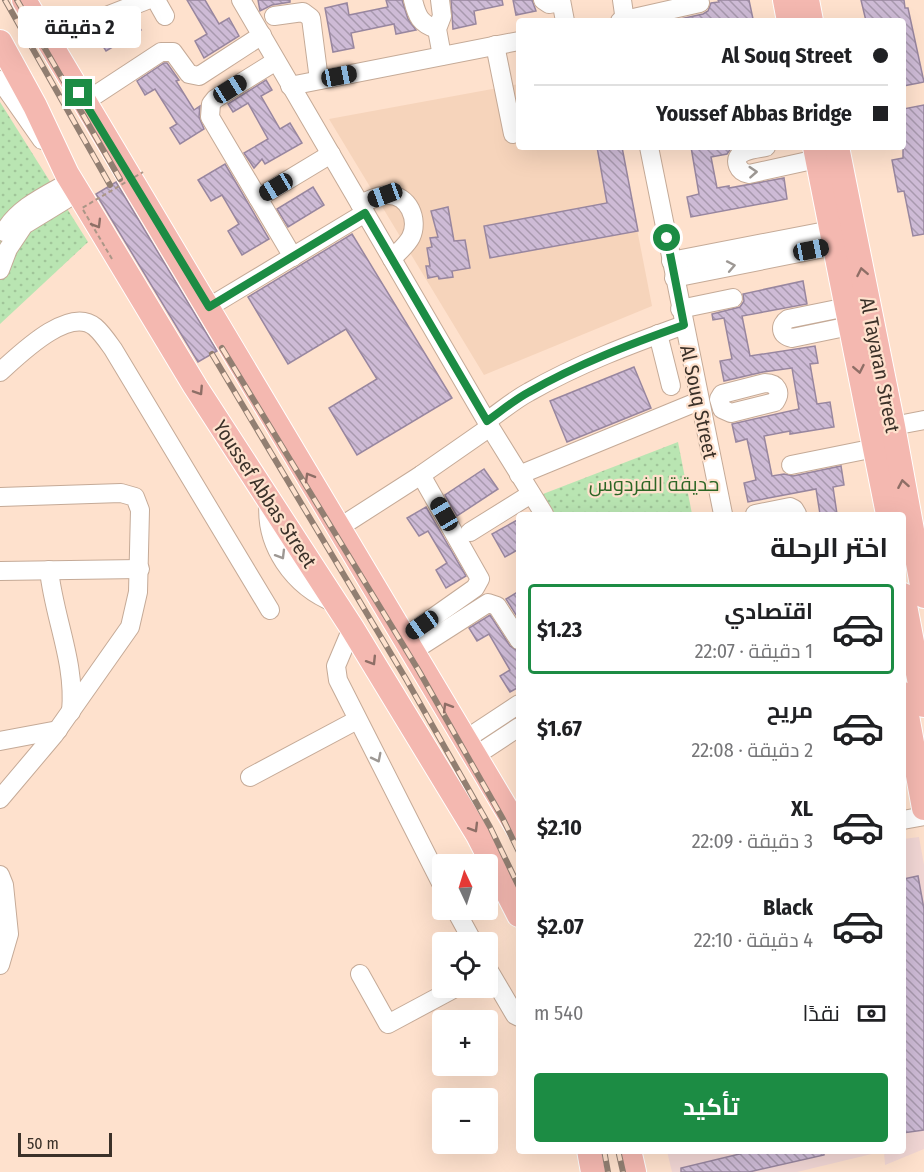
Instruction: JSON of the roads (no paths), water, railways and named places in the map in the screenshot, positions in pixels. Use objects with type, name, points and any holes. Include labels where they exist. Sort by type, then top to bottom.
[{"type":"main road","points":[[24,0],[133,170],[209,307],[516,825]]},
{"type":"main road","points":[[790,16],[807,0]]},
{"type":"main road","points":[[0,42],[35,106],[72,183]]},
{"type":"main road","name":"Al Tayaran Street","points":[[823,151],[833,238],[888,512]]},
{"type":"main road","name":"Al Tayaran Street","points":[[823,151],[893,426],[918,590],[924,705]]},
{"type":"main road","name":"Youssef Abbas Street","points":[[72,183],[195,386],[352,628],[478,835],[516,909]]},
{"type":"main road","points":[[906,712],[924,808]]},
{"type":"main road","points":[[590,1154],[593,1172]]},
{"type":"main road","points":[[630,1154],[634,1172]]},
{"type":"street","points":[[36,0],[117,135],[133,170]]},
{"type":"street","points":[[58,35],[147,0]]},
{"type":"street","points":[[241,0],[488,424],[543,512]]},
{"type":"street","points":[[413,0],[419,20],[437,29]]},
{"type":"street","points":[[440,0],[442,16],[437,29],[442,56]]},
{"type":"street","points":[[622,0],[624,18]]},
{"type":"street","points":[[555,1],[564,18]]},
{"type":"street","points":[[637,18],[700,3]]},
{"type":"street","points":[[274,16],[303,12],[311,18],[319,80]]},
{"type":"street","points":[[94,96],[161,52],[173,52],[189,74],[200,76],[262,35]]},
{"type":"street","points":[[290,86],[516,42]]},
{"type":"street","points":[[495,45],[513,134]]},
{"type":"street","points":[[276,61],[215,99],[209,110],[210,117],[293,257]]},
{"type":"street","name":"Youssef Abbas Street","points":[[0,80],[72,183]]},
{"type":"street","name":"Al Souq Street","points":[[650,150],[723,512]]},
{"type":"street","points":[[750,150],[740,155],[737,161],[742,172],[749,174],[823,151]]},
{"type":"street","points":[[258,198],[331,154]]},
{"type":"street","points":[[0,245],[23,209],[72,183]]},
{"type":"street","points":[[209,307],[293,257],[362,208],[385,195],[402,199],[413,215],[414,227],[410,238],[392,259]]},
{"type":"street","points":[[0,270],[11,243],[11,225]]},
{"type":"street","points":[[672,270],[833,238]]},
{"type":"street","points":[[340,527],[421,475],[527,393],[569,371],[658,334],[682,317],[733,298]]},
{"type":"street","points":[[0,372],[25,349],[64,324],[80,322],[95,326],[112,349],[270,610]]},
{"type":"street","points":[[658,334],[670,386]]},
{"type":"street","points":[[519,475],[700,405],[719,404]]},
{"type":"street","points":[[893,426],[924,420]]},
{"type":"street","points":[[791,465],[875,448]]},
{"type":"street","points":[[408,644],[475,588],[480,579],[421,475]]},
{"type":"street","points":[[0,497],[121,493],[130,495],[138,502],[140,510],[140,569],[138,592],[130,627],[58,730],[0,800]]},
{"type":"street","points":[[470,532],[531,494]]},
{"type":"street","points":[[765,512],[790,507],[796,512]]},
{"type":"street","points":[[0,571],[140,569]]},
{"type":"street","points":[[49,570],[52,594],[73,684],[71,712]]},
{"type":"street","points":[[408,644],[488,603],[497,606],[516,635]]},
{"type":"street","points":[[352,628],[335,671],[357,720],[432,866]]},
{"type":"street","points":[[471,747],[516,707]]},
{"type":"street","points":[[250,777],[357,720]]},
{"type":"street","points":[[471,747],[516,729]]},
{"type":"street","points":[[0,741],[58,730]]},
{"type":"street","points":[[906,819],[924,816]]},
{"type":"street","points":[[0,875],[4,885],[9,934],[0,964]]},
{"type":"street","points":[[360,974],[388,1024],[436,998]]},
{"type":"street","points":[[498,987],[516,1016]]},
{"type":"railway","points":[[5,0],[110,185]]},
{"type":"railway","points":[[17,0],[120,179]]},
{"type":"railway","points":[[222,348],[419,671],[516,846]]},
{"type":"railway","points":[[212,354],[406,679],[490,827],[516,881]]},
{"type":"railway","points":[[605,1154],[608,1172]]},
{"type":"railway","points":[[619,1154],[623,1172]]},
{"type":"park label","name":"حديقة الفردوس","points":[[654,484]]}]
